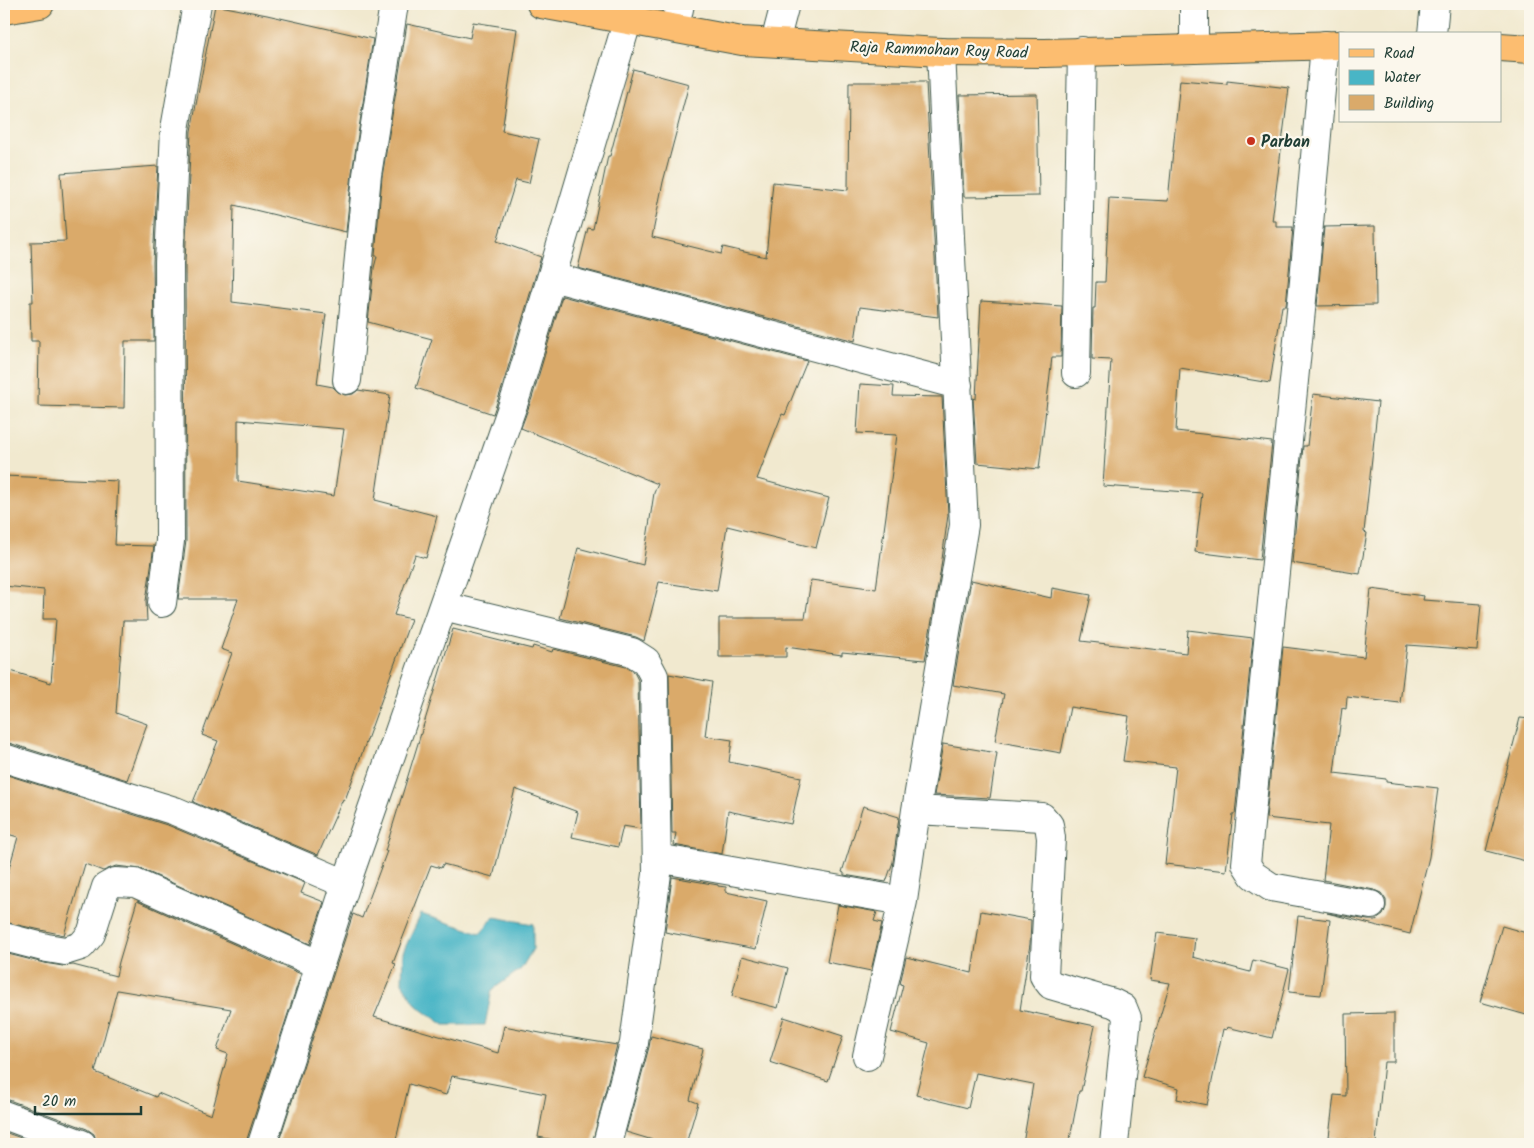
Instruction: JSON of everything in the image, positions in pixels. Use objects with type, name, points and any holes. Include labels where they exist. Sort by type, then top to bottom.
[{"type":"main road","points":[[4,10],[40,4]]},
{"type":"main road","name":"Raja Rammohan Roy Road","points":[[541,4],[628,19],[677,16],[742,41],[941,52],[1045,53],[1333,45]]},
{"type":"main road","points":[[1502,47],[1530,49]]},
{"type":"street","points":[[162,603],[170,541],[168,263],[174,129],[198,4]]},
{"type":"street","points":[[347,380],[367,175],[394,4]]},
{"type":"street","points":[[775,42],[785,4]]},
{"type":"street","points":[[1194,4],[1194,49]]},
{"type":"street","points":[[1432,32],[1435,4]]},
{"type":"street","points":[[262,1144],[346,884],[517,393],[628,19]]},
{"type":"street","points":[[1333,45],[1303,289],[1246,864],[1253,875],[1271,887],[1371,905]]},
{"type":"street","points":[[1076,373],[1082,51]]},
{"type":"street","points":[[867,1056],[903,901],[916,810],[964,525],[941,52]]},
{"type":"street","points":[[552,277],[958,385]]},
{"type":"street","points":[[443,606],[632,652],[646,661],[654,676],[657,874],[634,1043],[607,1144]]},
{"type":"street","points":[[4,758],[174,811],[346,884]]},
{"type":"street","points":[[916,810],[1042,817],[1049,825],[1051,838],[1044,976],[1051,985],[1113,1003],[1123,1008],[1127,1018],[1114,1144]]},
{"type":"street","points":[[657,858],[903,901]]},
{"type":"street","points":[[4,937],[65,951],[81,946],[91,934],[106,887],[115,882],[135,883],[320,965]]},
{"type":"street","points":[[4,1114],[82,1144]]},
{"type":"water","points":[[421,914],[480,933],[494,917],[533,924],[533,949],[521,969],[492,990],[485,1025],[444,1025],[417,1006],[402,983],[403,952]]},
{"type":"building","points":[[215,5],[373,39],[352,173],[346,232],[234,205],[232,302],[326,314],[317,384],[333,387],[345,395],[353,394],[358,390],[390,395],[375,500],[437,516],[426,558],[415,555],[394,615],[411,619],[345,800],[343,799],[318,855],[193,802],[218,741],[202,735],[232,653],[221,649],[238,599],[178,599],[186,541],[185,263],[191,131]],"holes":[[[238,420],[344,429],[334,496],[238,481]]]},
{"type":"building","points":[[473,22],[517,29],[502,131],[539,139],[529,183],[516,180],[497,241],[541,257],[493,414],[416,388],[432,339],[368,322],[377,256],[375,256],[382,177],[407,24],[470,38]]},
{"type":"building","points":[[633,69],[689,84],[663,182],[652,237],[721,254],[723,247],[766,257],[773,182],[848,190],[849,82],[926,82],[938,317],[860,307],[855,341],[578,268],[588,228],[593,229],[608,156],[610,156]]},
{"type":"building","points":[[1180,80],[1227,84],[1227,81],[1289,88],[1272,221],[1276,221],[1276,227],[1293,227],[1286,306],[1282,306],[1270,383],[1180,368],[1176,431],[1272,442],[1260,560],[1195,552],[1202,493],[1103,486],[1111,360],[1092,359],[1093,308],[1095,308],[1096,282],[1105,282],[1109,198],[1168,201]]},
{"type":"building","points":[[1037,94],[1039,196],[964,197],[959,95]]},
{"type":"building","points":[[158,166],[153,262],[154,341],[125,341],[124,408],[38,406],[39,341],[31,341],[30,302],[33,302],[31,242],[66,241],[61,173]]},
{"type":"building","points":[[1375,226],[1376,305],[1317,306],[1324,227]]},
{"type":"building","points":[[562,296],[807,361],[785,415],[782,414],[757,479],[829,498],[816,548],[727,526],[717,591],[659,582],[644,641],[636,637],[560,618],[578,548],[643,565],[654,493],[658,484],[521,428],[532,398]]},
{"type":"building","points":[[981,301],[1062,306],[1061,357],[1052,357],[1039,469],[977,463],[973,398],[976,399]]},
{"type":"building","points":[[860,384],[894,386],[893,396],[942,397],[948,515],[925,660],[842,652],[842,655],[786,647],[786,657],[719,657],[719,618],[805,618],[811,580],[876,589],[897,435],[857,433]]},
{"type":"building","points":[[1313,394],[1378,402],[1364,532],[1367,533],[1360,574],[1292,563],[1303,446],[1307,446]]},
{"type":"building","points":[[4,476],[118,481],[115,545],[154,546],[146,601],[147,621],[123,621],[116,713],[147,724],[127,780],[4,743],[4,669],[51,683],[56,619],[43,619],[44,590],[4,586]]},
{"type":"building","points":[[971,580],[1051,598],[1052,588],[1091,595],[1081,641],[1186,653],[1188,630],[1253,638],[1235,814],[1233,814],[1226,871],[1165,864],[1176,767],[1123,761],[1129,716],[1070,707],[1061,753],[995,741],[1004,694],[953,685]]},
{"type":"building","points":[[1371,589],[1424,596],[1423,600],[1481,604],[1477,650],[1407,645],[1400,703],[1347,697],[1346,709],[1342,708],[1334,773],[1438,788],[1429,857],[1410,934],[1327,913],[1376,920],[1383,915],[1386,900],[1381,893],[1374,890],[1323,880],[1329,825],[1266,818],[1283,647],[1364,657]]},
{"type":"building","points":[[453,629],[532,649],[533,646],[552,652],[553,649],[626,667],[634,672],[638,680],[641,829],[623,826],[618,847],[572,837],[578,812],[515,789],[493,877],[443,864],[441,868],[431,865],[393,963],[396,964],[374,1017],[498,1053],[504,1026],[617,1045],[592,1144],[576,1144],[538,1137],[546,1094],[452,1076],[446,1095],[409,1084],[395,1144],[278,1144],[353,914],[362,918],[387,851],[385,851]]},
{"type":"building","points":[[669,674],[712,682],[705,736],[732,740],[729,762],[801,777],[791,824],[728,811],[722,854],[674,845],[676,833],[672,833]]},
{"type":"building","points":[[1520,718],[1530,719],[1530,862],[1486,851]]},
{"type":"building","points":[[943,744],[997,753],[990,798],[934,795]]},
{"type":"building","points":[[4,774],[170,826],[305,883],[301,893],[324,902],[310,944],[141,869],[116,866],[103,871],[85,864],[64,935],[4,922],[4,886],[18,837],[4,833]]},
{"type":"building","points":[[863,806],[899,817],[893,862],[886,882],[844,875],[842,872]]},
{"type":"building","points":[[672,877],[726,887],[726,892],[767,901],[756,949],[665,932]]},
{"type":"building","points":[[137,901],[301,974],[247,1139],[247,1144],[97,1144],[94,1134],[87,1129],[9,1100],[4,1100],[4,953],[44,963],[63,966],[73,965],[116,976]],"holes":[[[117,990],[231,1009],[217,1050],[228,1054],[211,1115],[158,1093],[156,1097],[95,1072]]]},
{"type":"building","points":[[838,905],[877,912],[874,921],[882,923],[871,971],[827,962]]},
{"type":"building","points":[[981,911],[1031,920],[1030,944],[1020,1010],[1095,1026],[1081,1091],[1079,1091],[1069,1144],[1023,1144],[1033,1084],[976,1073],[968,1108],[916,1095],[929,1043],[891,1032],[903,985],[900,984],[906,957],[972,973]]},
{"type":"building","points":[[1298,916],[1330,920],[1321,995],[1289,992]]},
{"type":"building","points":[[1502,926],[1530,934],[1530,1016],[1480,1002]]},
{"type":"building","points":[[1157,933],[1195,938],[1193,957],[1250,972],[1253,960],[1289,969],[1272,1038],[1227,1027],[1226,1030],[1223,1029],[1207,1105],[1177,1099],[1179,1088],[1142,1077],[1170,983],[1150,980]]},
{"type":"building","points":[[742,956],[788,968],[778,1008],[732,996]]},
{"type":"building","points":[[1394,1013],[1394,1062],[1384,1062],[1376,1143],[1329,1137],[1334,1095],[1346,1096],[1345,1014]]},
{"type":"building","points":[[784,1017],[843,1036],[828,1081],[770,1062]]},
{"type":"building","points":[[651,1036],[703,1049],[690,1100],[698,1103],[686,1144],[666,1144],[626,1132]]},
{"type":"building","points":[[4,1132],[38,1144],[4,1144]]},
{"type":"place","name":"Parban","points":[[1251,141]]}]
